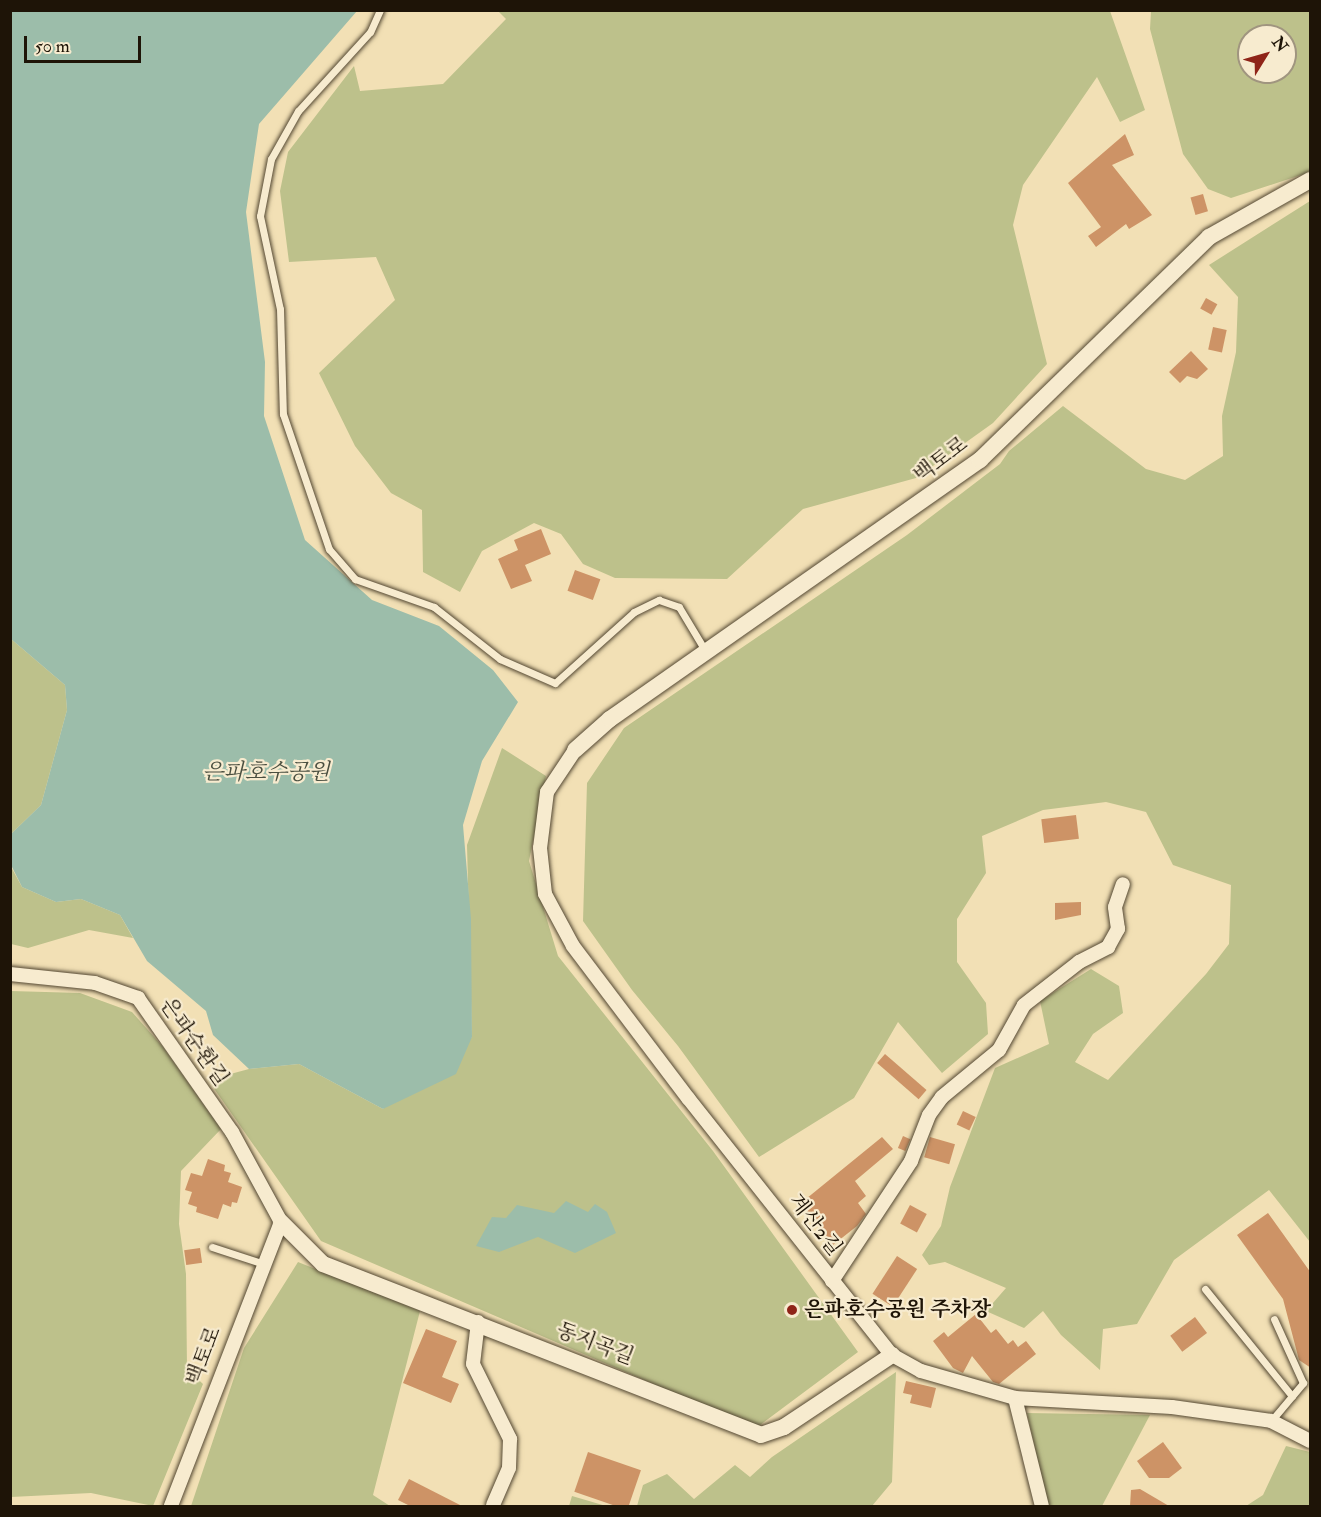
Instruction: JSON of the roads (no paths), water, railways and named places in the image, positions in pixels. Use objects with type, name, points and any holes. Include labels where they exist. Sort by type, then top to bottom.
[{"type":"street","name":"백토로","points":[[575,750],[610,719],[708,654],[980,460],[1209,237],[1311,180]]},
{"type":"street","name":"계산2길","points":[[575,750],[547,792],[540,848],[545,894],[573,945],[832,1281],[892,1355],[921,1371],[1015,1398],[1172,1407],[1271,1421],[1311,1441]]},
{"type":"street","points":[[832,1281],[911,1161],[929,1115],[942,1097],[999,1050],[1024,1005],[1079,962],[1108,946],[1118,929],[1115,907],[1123,884]]},
{"type":"street","name":"은파순환길","points":[[10,974],[95,983],[138,998],[232,1132],[281,1222]]},
{"type":"street","name":"백토로","points":[[171,1506],[281,1222]]},
{"type":"street","name":"동지곡길","points":[[281,1222],[323,1264],[478,1322],[761,1435],[784,1427],[892,1355]]},
{"type":"street","points":[[478,1322],[473,1364],[510,1439],[509,1468],[493,1505]]},
{"type":"street","points":[[1015,1398],[1042,1506]]},
{"type":"lane","points":[[380,10],[370,32],[298,111],[271,159],[260,216],[280,309],[283,414],[329,549],[355,579],[434,607],[500,659],[555,683],[634,612],[659,600],[679,607],[708,654]]},
{"type":"lane","points":[[212,1247],[264,1264]]},
{"type":"lane","points":[[1205,1289],[1292,1396]]},
{"type":"lane","points":[[1271,1421],[1303,1383],[1274,1319]]},
{"type":"water","name":"은파호수공원","points":[[11,10],[357,11],[259,124],[246,212],[265,362],[264,416],[305,540],[372,600],[439,626],[493,670],[518,702],[482,761],[463,825],[471,919],[472,1037],[456,1074],[383,1109],[299,1064],[249,1069],[213,1035],[206,1011],[147,961],[120,915],[81,899],[56,902],[22,887],[11,865],[11,834],[41,805],[67,710],[65,685],[11,639]]},
{"type":"water","points":[[566,1201],[588,1212],[595,1204],[607,1212],[616,1233],[575,1253],[538,1237],[499,1252],[476,1246],[492,1217],[506,1218],[517,1205],[554,1213]]},
{"type":"place","name":"은파호수공원 주차장","points":[[792,1310]]}]
